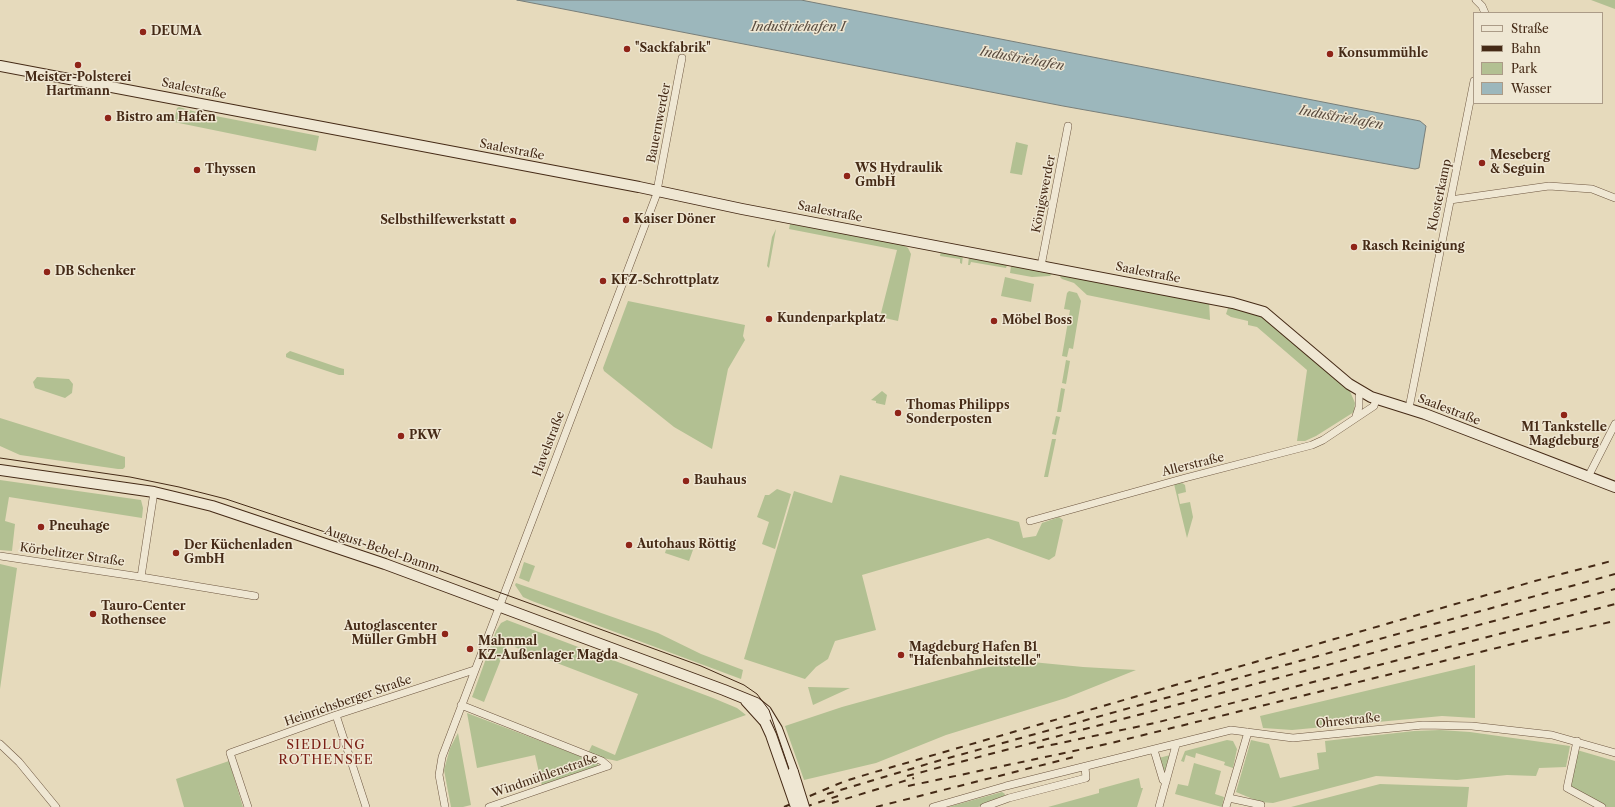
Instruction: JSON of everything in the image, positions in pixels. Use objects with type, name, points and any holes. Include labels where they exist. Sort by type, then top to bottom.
[{"type":"main road","name":"Saalestraße","points":[[0,66],[658,191],[1233,303],[1264,312],[1349,384],[1361,392],[1376,399],[1409,408],[1615,487]]},
{"type":"main road","name":"August-Bebel-Damm","points":[[0,470],[154,492],[212,506],[286,530],[385,564],[744,698],[756,703],[769,721]]},
{"type":"main road","points":[[769,721],[771,735],[796,807]]},
{"type":"main road","points":[[769,721],[779,732],[804,807]]},
{"type":"street","points":[[1476,0],[1482,6],[1485,12]]},
{"type":"street","name":"Bauernwerder","points":[[658,191],[682,58]]},
{"type":"street","name":"Klosterkamp","points":[[1409,408],[1473,86]]},
{"type":"street","name":"Königswerder","points":[[1041,266],[1068,126]]},
{"type":"street","points":[[1450,200],[1549,186],[1592,189],[1615,198]]},
{"type":"street","name":"Havelstraße","points":[[445,807],[439,768],[444,750],[658,191]]},
{"type":"street","points":[[1356,416],[1361,392]]},
{"type":"street","name":"Allerstraße","points":[[1030,521],[1308,446],[1323,440],[1356,416],[1374,406],[1376,399]]},
{"type":"street","points":[[1588,477],[1615,424]]},
{"type":"street","points":[[142,577],[154,492]]},
{"type":"street","name":"Körbelitzer Straße","points":[[0,556],[142,577],[255,596]]},
{"type":"street","name":"Heinrichsberger Straße","points":[[248,807],[230,753],[336,715],[474,670]]},
{"type":"street","name":"Windmühlenstraße","points":[[461,705],[602,762],[608,766],[488,807]]},
{"type":"street","points":[[336,715],[366,807]]},
{"type":"street","name":"Ohrestraße","points":[[933,807],[1006,786],[1176,745],[1231,730],[1293,738],[1423,725],[1472,726],[1552,735],[1615,753]]},
{"type":"street","points":[[1226,807],[1248,732]]},
{"type":"street","points":[[1577,741],[1567,788],[1602,807]]},
{"type":"street","points":[[0,744],[19,762],[56,807]]},
{"type":"street","points":[[1159,807],[1176,745]]},
{"type":"street","points":[[1154,750],[1163,780],[1166,782]]},
{"type":"street","points":[[984,807],[1009,798],[1086,778],[1085,767]]},
{"type":"street","points":[[1006,786],[1009,798]]},
{"type":"street","points":[[1229,798],[1261,806]]},
{"type":"green space","points":[[1591,0],[1615,0],[1615,9]]},
{"type":"green space","points":[[179,107],[200,113],[319,136],[316,151],[174,122],[177,108]]},
{"type":"green space","points":[[1016,142],[1028,145],[1022,175],[1010,173]]},
{"type":"green space","points":[[790,224],[901,244],[908,248],[911,254],[898,321],[880,317],[897,250],[789,229]]},
{"type":"green space","points":[[776,229],[769,268],[767,266],[772,237]]},
{"type":"green space","points":[[941,250],[963,255],[962,264],[960,263],[960,259],[940,256]]},
{"type":"green space","points":[[969,257],[988,259],[989,262],[1007,265],[1006,268],[971,262],[970,265],[968,265]]},
{"type":"green space","points":[[1011,266],[1052,274],[1050,276],[1032,277],[1010,273]]},
{"type":"green space","points":[[1061,274],[1209,301],[1210,320],[1087,295],[1074,283],[1062,279],[1060,277]]},
{"type":"green space","points":[[1005,277],[1034,284],[1031,302],[1001,296]]},
{"type":"green space","points":[[1069,291],[1077,293],[1081,301],[1073,349],[1069,348],[1067,357],[1062,356],[1070,310],[1064,309],[1067,293]]},
{"type":"green space","points":[[628,301],[745,325],[743,336],[745,340],[728,369],[712,449],[674,427],[604,371],[603,368]]},
{"type":"green space","points":[[1229,305],[1263,317],[1349,389],[1355,403],[1354,412],[1316,436],[1305,441],[1297,441],[1307,370],[1257,327],[1248,325],[1248,321],[1231,317],[1226,314]]},
{"type":"green space","points":[[290,351],[344,369],[344,375],[339,375],[286,357],[286,354]]},
{"type":"green space","points":[[1066,360],[1070,361],[1066,384],[1062,383]]},
{"type":"green space","points":[[37,377],[69,379],[73,384],[72,393],[65,398],[35,388],[33,382]]},
{"type":"green space","points":[[1061,388],[1065,389],[1061,412],[1057,412]]},
{"type":"green space","points":[[882,391],[887,395],[885,405],[871,400]]},
{"type":"green space","points":[[1056,416],[1060,417],[1056,435],[1052,434]]},
{"type":"green space","points":[[0,418],[125,457],[125,467],[123,469],[118,469],[20,455],[0,446]]},
{"type":"green space","points":[[1052,439],[1056,439],[1048,477],[1044,477]]},
{"type":"green space","points":[[840,475],[1019,522],[1023,538],[1036,536],[1042,523],[1059,517],[1063,520],[1055,556],[1049,560],[988,538],[862,575],[876,630],[835,641],[828,659],[816,667],[805,679],[744,659],[794,491],[832,503]]},
{"type":"green space","points":[[0,480],[141,500],[143,508],[142,518],[9,497],[5,521],[15,524],[12,551],[0,550]]},
{"type":"green space","points":[[1182,483],[1185,485],[1186,492],[1178,494],[1180,504],[1190,502],[1193,517],[1187,538],[1174,484]]},
{"type":"green space","points":[[777,489],[791,494],[775,549],[762,544],[769,522],[757,517],[765,495],[769,495]]},
{"type":"green space","points":[[669,540],[694,547],[689,561],[665,553]]},
{"type":"green space","points":[[524,562],[535,566],[529,582],[519,578]]},
{"type":"green space","points":[[0,564],[17,568],[0,689]]},
{"type":"green space","points":[[516,583],[658,633],[701,654],[743,670],[741,679],[532,601],[523,597],[515,585]]},
{"type":"green space","points":[[507,620],[713,698],[737,708],[746,715],[617,761],[588,753],[592,745],[615,755],[638,694],[507,644],[484,702],[472,697],[496,631],[501,623]]},
{"type":"green space","points":[[1032,662],[1136,670],[1066,698],[946,735],[876,763],[804,780],[785,726],[842,707],[983,668]]},
{"type":"green space","points":[[1475,665],[1475,718],[1442,716],[1292,730],[1263,728],[1260,716]]},
{"type":"green space","points":[[808,687],[850,688],[813,705]]},
{"type":"green space","points":[[467,713],[598,763],[597,769],[542,786],[535,755],[477,768]]},
{"type":"green space","points":[[1440,730],[1470,732],[1570,746],[1566,767],[1539,768],[1536,776],[1507,775],[1457,780],[1376,776],[1273,803],[1260,802],[1236,792],[1251,740],[1269,744],[1280,778],[1319,769],[1317,753],[1326,752],[1325,741],[1414,731]]},
{"type":"green space","points":[[458,733],[471,805],[451,807],[444,770],[450,748]]},
{"type":"green space","points":[[1227,740],[1233,741],[1237,749],[1233,768],[1224,765],[1225,762],[1196,753],[1195,758],[1186,755],[1184,762],[1181,761],[1185,751]]},
{"type":"green space","points":[[1577,750],[1615,761],[1615,807],[1607,807],[1570,786]]},
{"type":"green space","points":[[1170,755],[1165,772],[1165,773],[1159,758]]},
{"type":"green space","points":[[229,761],[243,807],[184,807],[176,779]]},
{"type":"green space","points":[[1194,763],[1221,771],[1215,794],[1224,797],[1222,807],[1175,794],[1178,784],[1188,786]]},
{"type":"green space","points":[[1139,778],[1141,788],[1143,788],[1137,807],[1048,807],[1099,793],[1099,789]]},
{"type":"green space","points":[[1380,784],[1469,787],[1467,807],[1291,807]]},
{"type":"green space","points":[[1002,792],[1005,794],[1003,798],[978,807],[948,807]]},
{"type":"water","name":"Industriehafen I","points":[[517,0],[801,0],[1420,121],[1426,126],[1419,168],[1415,169],[1063,106]]},
{"type":"tram line","points":[[0,458],[130,477],[226,499],[430,567],[701,666],[744,685],[757,694],[769,710],[802,807]]},
{"type":"railway","points":[[784,807],[845,781],[875,772],[1535,581],[1615,560]]},
{"type":"railway","points":[[827,794],[934,762],[1615,574]]},
{"type":"railway","points":[[907,776],[1615,589]]},
{"type":"railway","points":[[1037,748],[1155,723],[1615,604]]},
{"type":"railway","points":[[908,786],[1107,744],[1529,640],[1615,621]]},
{"type":"railway","points":[[876,807],[1078,756]]},
{"type":"railway","points":[[832,803],[914,778]]},
{"type":"railway","points":[[805,807],[838,796]]},
{"type":"place","name":"DEUMA","points":[[143,32]]},
{"type":"place","name":"\"Sackfabrik\"","points":[[627,49]]},
{"type":"place","name":"Konsummühle","points":[[1330,54]]},
{"type":"place","name":"Meister-Polsterei Hartmann","points":[[78,65]]},
{"type":"place","name":"Bistro am Hafen","points":[[108,118]]},
{"type":"place","name":"Meseberg & Seguin","points":[[1482,163]]},
{"type":"place","name":"Thyssen","points":[[197,170]]},
{"type":"place","name":"WS Hydraulik GmbH","points":[[847,176]]},
{"type":"place","name":"Kaiser Döner","points":[[626,220]]},
{"type":"place","name":"Selbsthilfewerkstatt","points":[[513,221]]},
{"type":"place","name":"Rasch Reinigung","points":[[1354,247]]},
{"type":"place","name":"DB Schenker","points":[[47,272]]},
{"type":"place","name":"KFZ-Schrottplatz","points":[[603,281]]},
{"type":"place","name":"Kundenparkplatz","points":[[769,319]]},
{"type":"place","name":"Möbel Boss","points":[[994,321]]},
{"type":"place","name":"Thomas Philipps Sonderposten","points":[[898,413]]},
{"type":"place","name":"M1 Tankstelle Magdeburg","points":[[1564,415]]},
{"type":"place","name":"PKW","points":[[401,436]]},
{"type":"place","name":"Bauhaus","points":[[686,481]]},
{"type":"place","name":"Pneuhage","points":[[41,527]]},
{"type":"place","name":"Autohaus Röttig","points":[[629,545]]},
{"type":"place","name":"Der Küchenladen GmbH","points":[[176,553]]},
{"type":"place","name":"Tauro-Center Rothensee","points":[[93,614]]},
{"type":"place","name":"Autoglascenter Müller GmbH","points":[[445,634]]},
{"type":"place","name":"Mahnmal KZ-Außenlager Magda","points":[[470,649]]},
{"type":"place","name":"Magdeburg Hafen B1 \"Hafenbahnleitstelle\"","points":[[901,655]]},
{"type":"district","name":"SIEDLUNG ROTHENSEE","points":[[326,752]]},
{"type":"water label","name":"Industriehafen","points":[[1022,59]]},
{"type":"water label","name":"Industriehafen","points":[[1341,118]]}]
